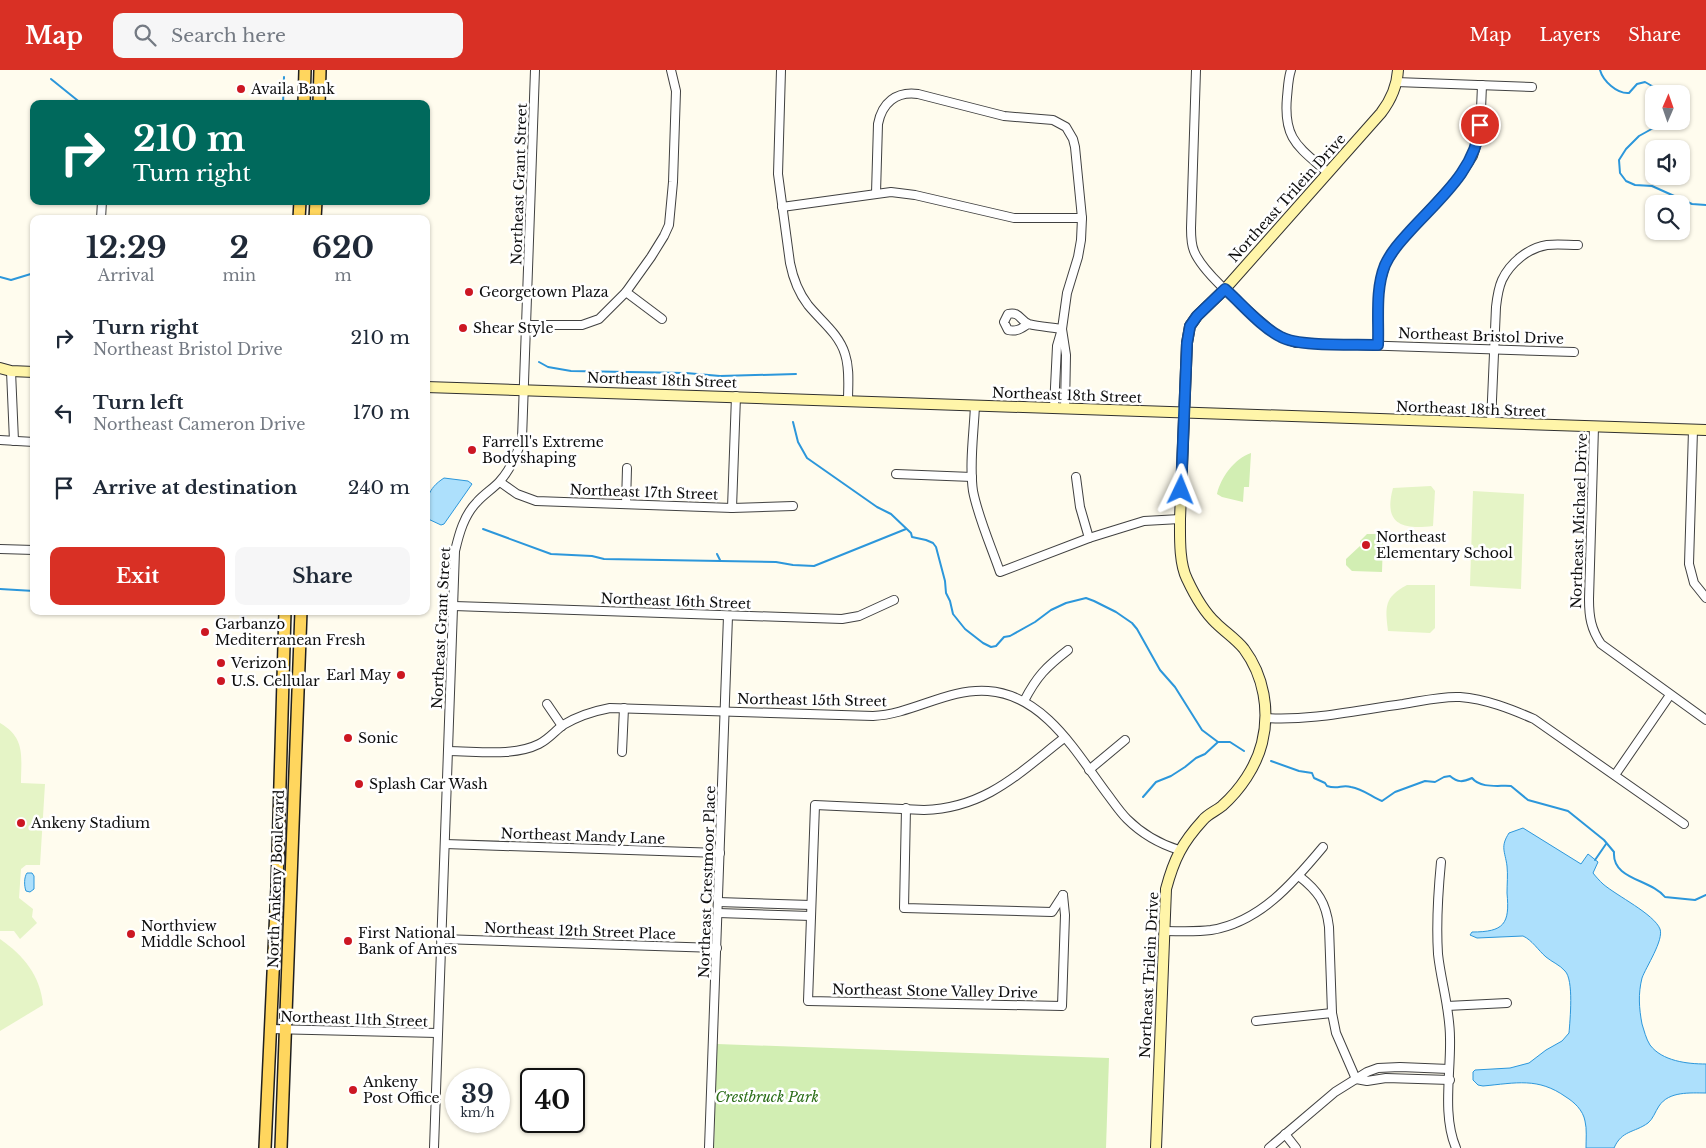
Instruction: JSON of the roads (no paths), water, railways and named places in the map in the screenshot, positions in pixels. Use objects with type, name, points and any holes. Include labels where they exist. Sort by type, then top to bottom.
[{"type":"main road","points":[[304,100],[305,70]]},
{"type":"main road","points":[[319,100],[320,70]]},
{"type":"main road","name":"Northeast Trilein Drive","points":[[1156,1148],[1166,889],[1171,869],[1179,850],[1205,818],[1236,792],[1253,768],[1262,745],[1265,718],[1264,700],[1255,665],[1234,638],[1215,622],[1202,606],[1186,578],[1181,548],[1180,519],[1187,343],[1190,326],[1387,106],[1396,82],[1398,70]]},
{"type":"main road","points":[[0,368],[11,371]]},
{"type":"main road","points":[[0,372],[30,372]]},
{"type":"main road","name":"Northeast 18th Street","points":[[430,387],[1706,430]]},
{"type":"main road","name":"North Ankeny Boulevard","points":[[266,1148],[277,887],[285,615]]},
{"type":"main road","name":"North Ankeny Boulevard","points":[[280,1148],[301,615]]},
{"type":"street","name":"Northeast Grant Street","points":[[434,1148],[455,551],[460,532],[472,508],[500,482],[513,461],[522,439],[535,70]]},
{"type":"street","points":[[527,325],[576,326],[588,324],[604,316],[626,292],[652,257],[670,225],[676,99],[675,83],[670,70]]},
{"type":"street","points":[[781,70],[778,167],[790,263],[797,286],[809,306],[837,338],[846,355],[848,401]]},
{"type":"street","name":"Northeast Bristol Drive","points":[[1196,70],[1191,240],[1194,251],[1200,263],[1212,277],[1273,332],[1282,338],[1296,343],[1574,352]]},
{"type":"street","points":[[1291,70],[1286,112],[1289,131],[1299,146],[1328,173]]},
{"type":"street","points":[[1396,82],[1532,87]]},
{"type":"street","points":[[1378,345],[1379,286],[1386,263],[1399,244],[1460,176],[1473,156],[1480,134],[1482,85]]},
{"type":"street","points":[[876,193],[880,114],[889,101],[903,94],[911,93],[1004,116],[1045,119],[1060,123],[1066,127],[1074,140],[1082,218],[1078,257],[1067,293],[1062,329],[1059,336],[1057,355],[1060,408]]},
{"type":"street","points":[[782,207],[891,192],[909,194],[1014,218],[1082,218]]},
{"type":"street","points":[[1491,423],[1498,290],[1502,279],[1516,260],[1532,249],[1547,245],[1578,245]]},
{"type":"street","points":[[626,292],[662,319]]},
{"type":"street","points":[[1028,324],[1062,329]]},
{"type":"street","points":[[11,371],[14,440]]},
{"type":"street","points":[[732,508],[736,396]]},
{"type":"street","points":[[975,405],[972,477],[976,502],[1000,572],[1090,538],[1144,521],[1180,519]]},
{"type":"street","name":"Northeast Michael Drive","points":[[1594,426],[1589,612],[1594,634],[1601,644],[1670,695]]},
{"type":"street","points":[[1693,430],[1688,564],[1694,583],[1706,598]]},
{"type":"street","points":[[0,440],[30,442]]},
{"type":"street","points":[[626,504],[627,468]]},
{"type":"street","points":[[896,474],[972,477]]},
{"type":"street","points":[[1076,477],[1080,507],[1090,538]]},
{"type":"street","name":"Northeast 17th Street","points":[[500,482],[517,494],[536,501],[732,508],[793,506]]},
{"type":"street","points":[[0,549],[30,550]]},
{"type":"street","name":"Northeast 16th Street","points":[[454,606],[842,619],[859,616],[894,600]]},
{"type":"street","name":"Northeast Crestmoor Place","points":[[710,1148],[728,616]]},
{"type":"street","points":[[1024,701],[1035,680],[1043,670],[1068,650]]},
{"type":"street","name":"Northeast 15th Street","points":[[448,751],[512,752],[523,750],[539,744],[552,736],[562,726],[592,712],[610,708],[881,716],[904,711],[950,696],[979,691],[1003,694],[1024,701],[1046,718],[1064,738],[1127,819],[1142,833],[1179,850]]},
{"type":"street","points":[[1615,775],[1670,695],[1706,720]]},
{"type":"street","points":[[1265,718],[1292,719],[1433,699],[1460,697],[1484,701],[1511,709],[1534,719],[1684,824]]},
{"type":"street","points":[[547,704],[562,726]]},
{"type":"street","points":[[622,752],[624,708]]},
{"type":"street","points":[[718,913],[811,916],[815,805],[938,809],[961,805],[981,798],[1006,783],[1064,738]]},
{"type":"street","points":[[1089,770],[1124,740]]},
{"type":"street","points":[[906,808],[904,908],[1052,912],[1065,916],[1063,895],[1052,912]]},
{"type":"street","name":"Northeast Mandy Lane","points":[[445,844],[720,853]]},
{"type":"street","points":[[1164,931],[1211,930],[1232,924],[1264,907],[1279,896],[1299,876],[1323,847]]},
{"type":"street","points":[[1441,862],[1436,922],[1438,955],[1450,1036],[1449,1123],[1456,1148]]},
{"type":"street","points":[[1299,876],[1310,885],[1323,901],[1327,914],[1332,1013],[1336,1032],[1356,1079]]},
{"type":"street","points":[[718,902],[811,905]]},
{"type":"street","name":"Northeast Stone Valley Drive","points":[[811,916],[808,1001],[1062,1006],[1065,916]]},
{"type":"street","name":"Northeast 12th Street Place","points":[[442,939],[717,948]]},
{"type":"street","points":[[1447,1006],[1506,1003]]},
{"type":"street","points":[[1256,1021],[1332,1013]]},
{"type":"street","name":"Northeast 11th Street","points":[[270,1029],[438,1033]]},
{"type":"street","points":[[1269,1148],[1335,1092],[1367,1072],[1378,1068],[1400,1066],[1449,1069]]},
{"type":"street","points":[[1356,1079],[1367,1081],[1386,1078],[1450,1080]]},
{"type":"street","points":[[1285,1134],[1296,1148]]},
{"type":"water","points":[[444,478],[468,481],[472,484],[444,524],[441,525],[430,520],[430,493],[438,482]]},
{"type":"water","points":[[1523,828],[1581,864],[1588,854],[1598,862],[1593,873],[1601,882],[1643,911],[1656,923],[1661,934],[1654,954],[1642,978],[1640,990],[1640,1012],[1645,1034],[1650,1045],[1661,1055],[1683,1062],[1706,1064],[1706,1093],[1680,1094],[1668,1098],[1659,1106],[1648,1123],[1625,1135],[1617,1142],[1614,1148],[1586,1148],[1586,1127],[1582,1113],[1572,1101],[1546,1086],[1516,1083],[1483,1086],[1478,1085],[1473,1080],[1473,1072],[1475,1070],[1510,1068],[1529,1063],[1562,1041],[1569,1033],[1571,1010],[1570,983],[1563,969],[1546,957],[1523,936],[1477,938],[1470,935],[1472,932],[1483,932],[1498,928],[1506,919],[1508,904],[1507,866],[1504,846],[1509,833]]},
{"type":"water","points":[[27,873],[32,873],[34,876],[34,889],[30,892],[26,891],[25,887]]},
{"type":"waterway","points":[[1600,70],[1607,82],[1615,89],[1624,93],[1629,93],[1637,84],[1645,82],[1650,85]]},
{"type":"waterway","points":[[283,100],[284,77]]},
{"type":"waterway","points":[[51,79],[77,100]]},
{"type":"waterway","points":[[1650,130],[1639,136],[1626,149],[1619,160],[1620,173],[1626,181],[1635,185],[1652,186],[1692,204],[1706,205]]},
{"type":"waterway","points":[[0,277],[11,280],[30,274]]},
{"type":"waterway","points":[[539,362],[548,367],[571,371],[686,373],[720,376],[796,374]]},
{"type":"waterway","points":[[793,422],[798,442],[807,458],[877,507],[891,514],[911,533],[912,537],[933,543],[936,547],[945,581],[946,593],[953,614],[965,629],[983,643],[991,647],[996,646],[1004,637],[1010,636],[1035,622],[1051,610],[1066,603],[1086,598],[1094,601],[1116,612],[1132,623],[1160,670],[1175,687],[1202,730],[1218,742],[1230,742],[1244,751]]},
{"type":"waterway","points":[[483,529],[551,554],[592,556],[604,559],[776,562],[814,566],[906,529]]},
{"type":"waterway","points":[[717,554],[720,560]]},
{"type":"waterway","points":[[0,589],[30,591]]},
{"type":"waterway","points":[[1143,797],[1156,782],[1171,776],[1185,767],[1196,758],[1205,754],[1218,742]]},
{"type":"waterway","points":[[1271,761],[1299,771],[1312,773],[1314,778],[1325,783],[1327,786],[1348,786],[1382,801],[1395,792],[1425,781],[1435,782],[1450,776],[1458,781],[1472,778],[1480,784],[1511,786],[1528,800],[1568,811],[1604,840],[1614,852],[1615,861],[1619,868],[1626,874],[1659,891],[1665,897],[1695,900],[1706,895]]},
{"type":"waterway","points":[[1595,860],[1606,844]]},
{"type":"place","name":"Availa Bank","points":[[241,89]]},
{"type":"place","name":"Georgetown Plaza","points":[[469,292]]},
{"type":"place","name":"Shear Style","points":[[463,328]]},
{"type":"place","name":"Farrell's Extreme Bodyshaping","points":[[472,450]]},
{"type":"place","name":"Northeast Elementary School","points":[[1366,545]]},
{"type":"place","name":"Garbanzo Mediterranean Fresh","points":[[205,632]]},
{"type":"place","name":"Verizon","points":[[221,663]]},
{"type":"place","name":"Earl May","points":[[401,675]]},
{"type":"place","name":"U.S. Cellular","points":[[221,681]]},
{"type":"place","name":"Sonic","points":[[348,738]]},
{"type":"place","name":"Splash Car Wash","points":[[359,784]]},
{"type":"place","name":"Ankeny Stadium","points":[[21,823]]},
{"type":"place","name":"Northview Middle School","points":[[131,934]]},
{"type":"place","name":"First National Bank of Ames","points":[[348,941]]},
{"type":"place","name":"Ankeny Post Office","points":[[353,1090]]},
{"type":"park label","name":"Crestbruck Park","points":[[767,1097]]}]
